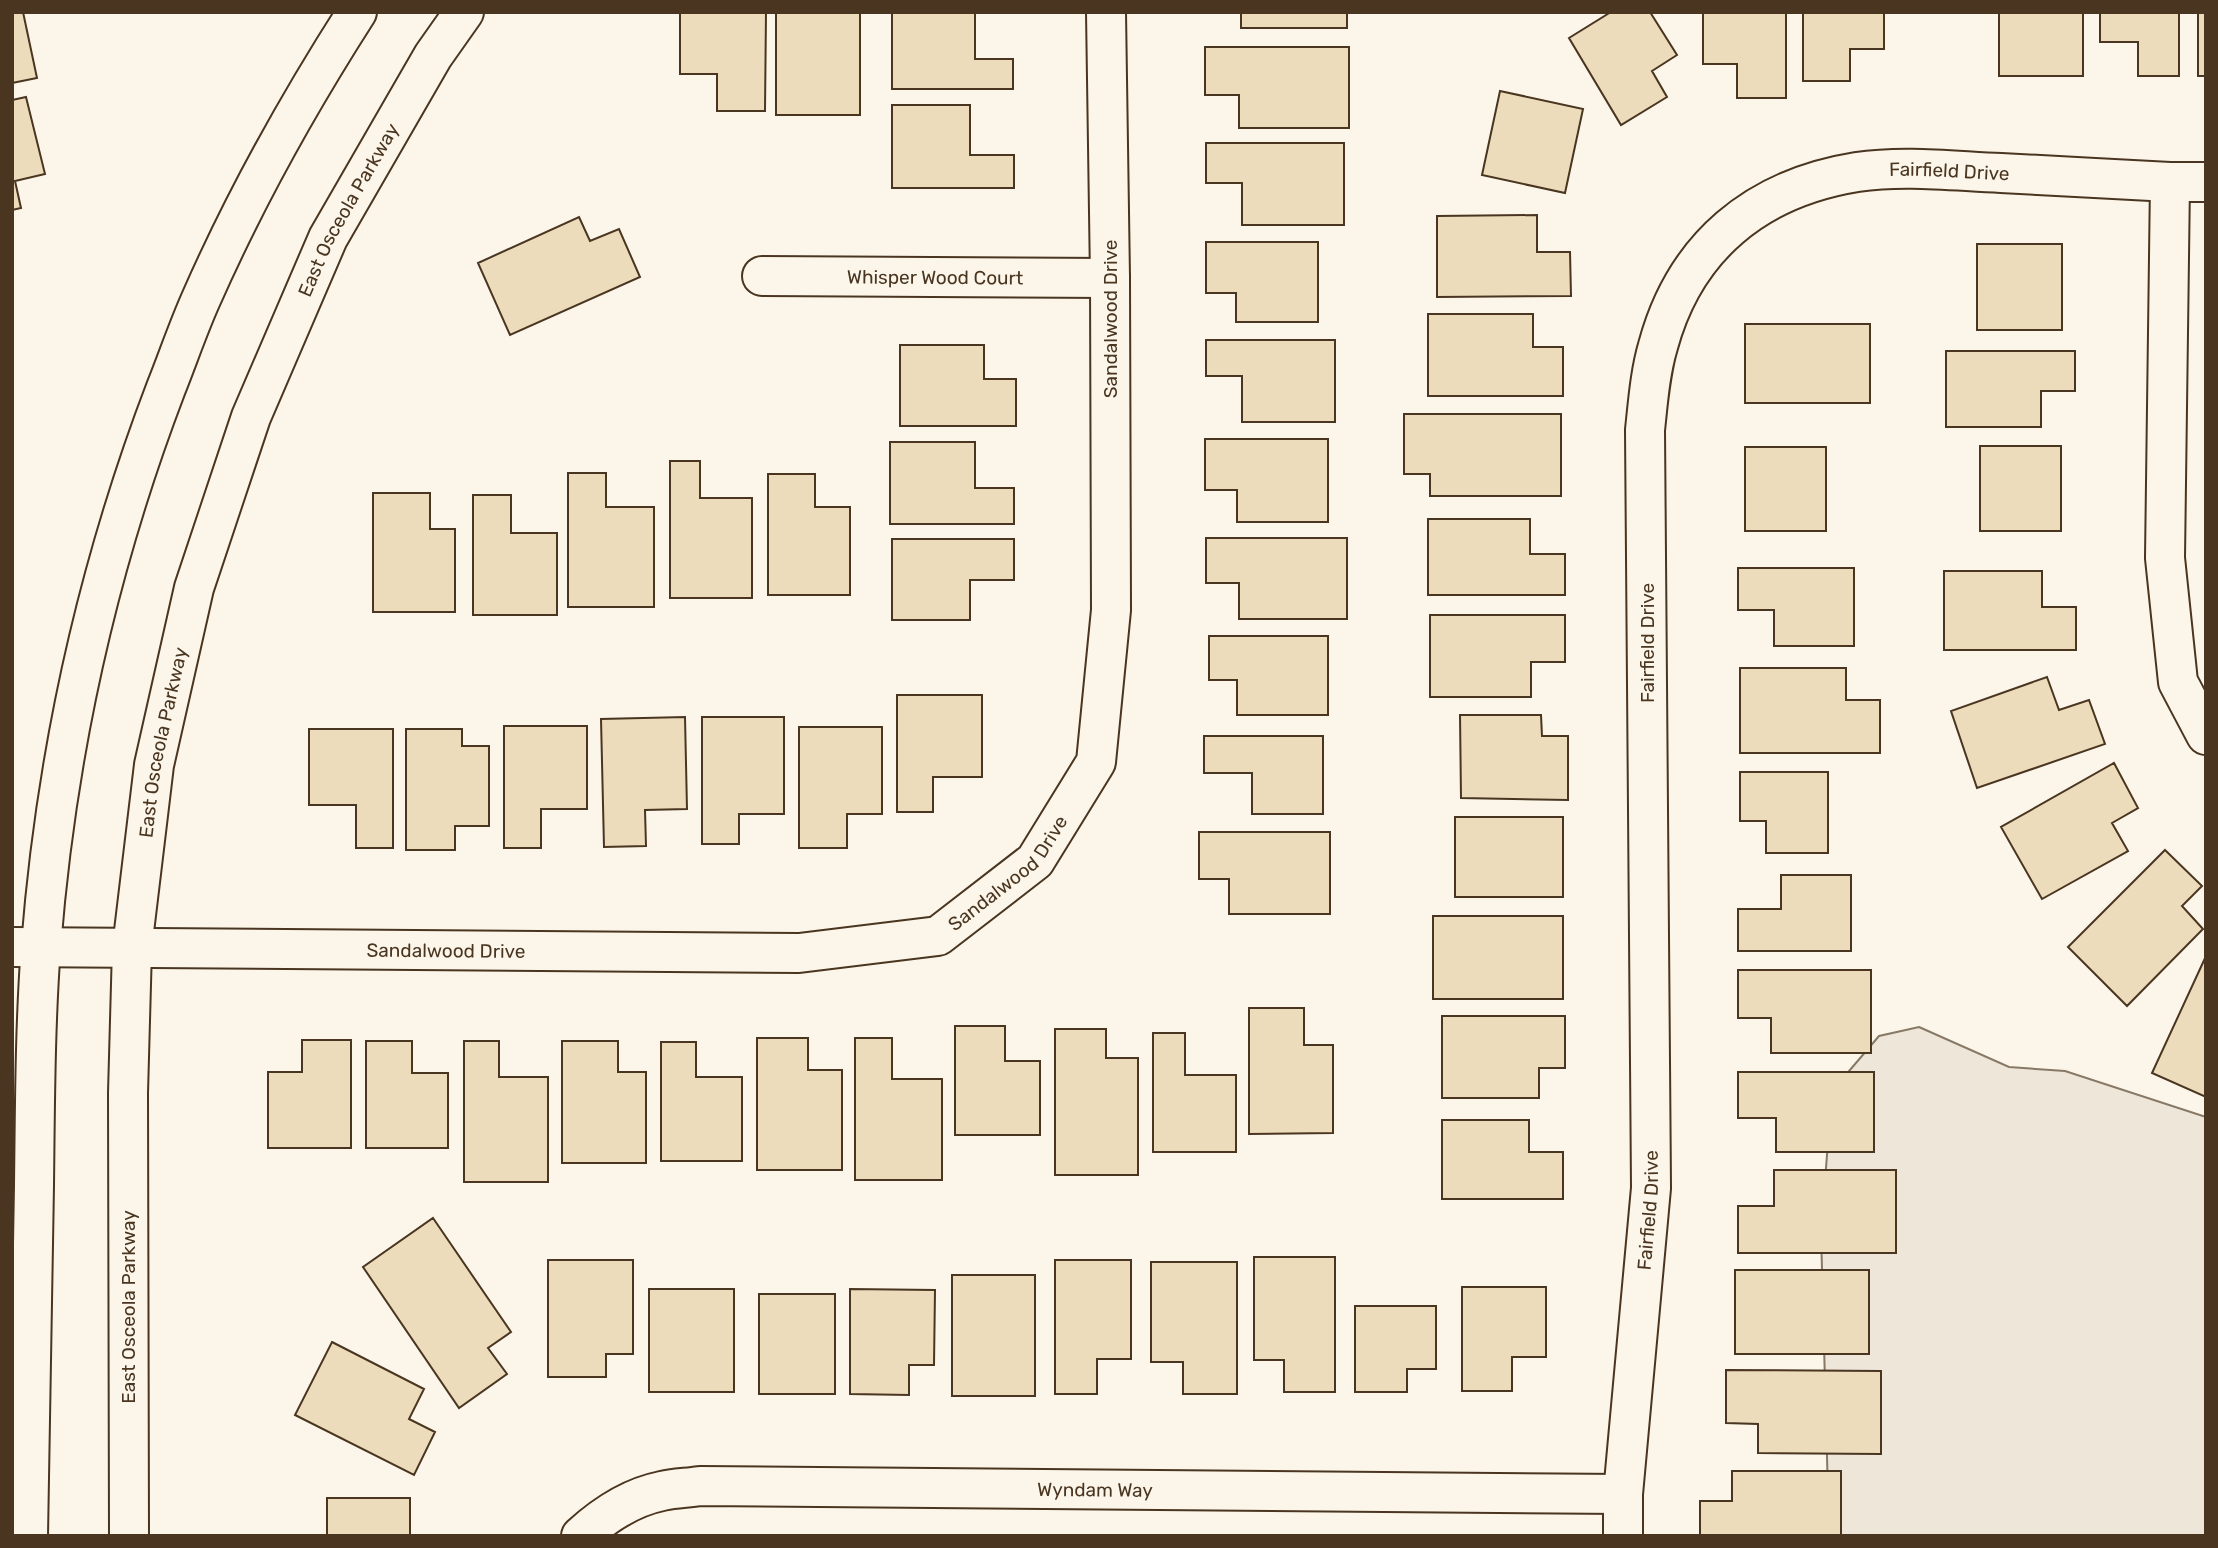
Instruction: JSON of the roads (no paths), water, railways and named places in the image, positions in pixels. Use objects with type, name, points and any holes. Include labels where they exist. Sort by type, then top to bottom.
[{"type":"street","points":[[28,1536],[36,1093],[27,947],[54,829],[72,718],[102,588],[144,446],[200,302],[255,186],[315,76],[357,12]]},
{"type":"street","name":"East Osceola Parkway","points":[[129,1536],[128,1093],[132,948],[154,765],[194,588],[251,417],[328,238],[433,56],[464,12]]},
{"type":"street","name":"Sandalwood Drive","points":[[27,947],[799,953],[938,936],[1035,861],[1096,762],[1111,610],[1106,12]]},
{"type":"street","name":"Fairfield Drive","points":[[1623,1536],[1623,1494],[1651,1188],[1646,430],[1649,388],[1658,346],[1669,314],[1691,272],[1715,242],[1745,214],[1779,195],[1819,180],[1859,172],[1909,169],[2188,182],[2165,558],[2178,682],[2206,735]]},
{"type":"street","name":"Whisper Wood Court","points":[[762,276],[1110,278]]},
{"type":"street","name":"Wyndam Way","points":[[581,1536],[595,1523],[634,1501],[661,1491],[700,1486],[1623,1494]]}]
